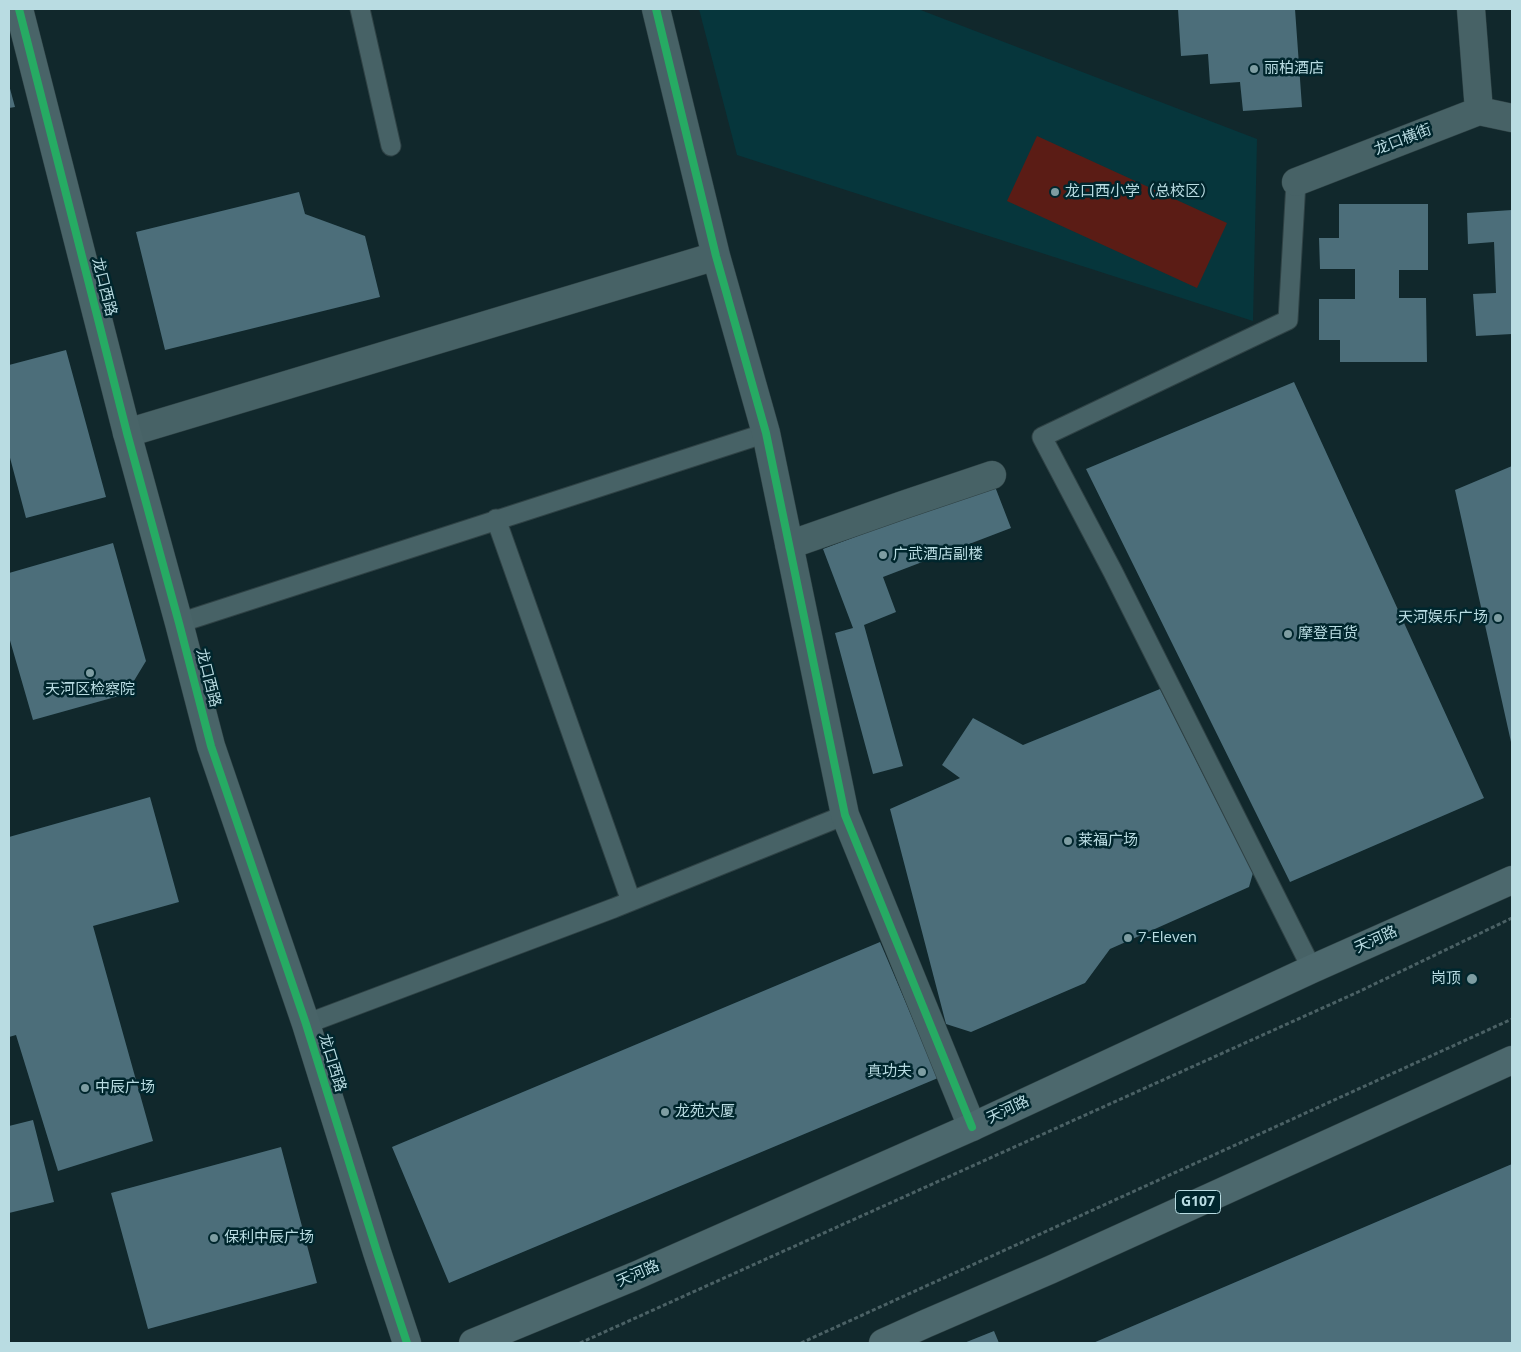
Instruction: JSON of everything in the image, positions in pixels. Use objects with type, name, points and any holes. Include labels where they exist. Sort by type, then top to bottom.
[{"type":"highway","name":"天河路","points":[[473,1343],[635,1276],[972,1126],[1312,969],[1512,880]]},
{"type":"highway","name":"G107","points":[[883,1343],[1058,1266],[1512,1060]]},
{"type":"street","name":"龙口西路","points":[[19,9],[211,746],[306,1024],[376,1252],[407,1343]]},
{"type":"street","points":[[656,9],[716,256],[766,432],[845,815],[972,1126]]},
{"type":"street","points":[[1471,9],[1479,111],[1512,118]]},
{"type":"street","name":"龙口横街","points":[[1296,182],[1479,111]]},
{"type":"street","points":[[128,432],[716,256]]},
{"type":"street","points":[[789,545],[906,510],[992,476]]},
{"type":"lane","points":[[360,9],[391,146]]},
{"type":"lane","points":[[1296,182],[1288,320],[1042,437],[1113,572],[1312,969]]},
{"type":"lane","points":[[180,623],[766,432]]},
{"type":"lane","points":[[496,519],[631,901]]},
{"type":"lane","points":[[306,1024],[631,901],[845,815]]},
{"type":"path","points":[[580,1343],[1349,996],[1512,918]]},
{"type":"path","points":[[801,1343],[1512,1019]]},
{"type":"shaded area","name":"龙口西小学（总校区）","points":[[699,9],[918,9],[1257,139],[1253,321],[737,155]]},
{"type":"shaded area","points":[[1037,136],[1227,223],[1197,288],[1007,201]]},
{"type":"building","name":"丽柏酒店","points":[[1178,9],[1295,9],[1302,107],[1243,111],[1240,82],[1210,84],[1208,54],[1181,56]]},
{"type":"building","points":[[9,85],[15,107],[9,108]]},
{"type":"building","points":[[299,192],[305,214],[365,236],[380,297],[165,350],[136,232]]},
{"type":"building","points":[[1339,204],[1428,204],[1428,270],[1399,270],[1399,298],[1426,298],[1427,362],[1340,362],[1340,340],[1319,340],[1319,299],[1355,299],[1355,269],[1320,269],[1319,238],[1339,238]]},
{"type":"building","points":[[1512,210],[1512,334],[1476,336],[1473,294],[1496,293],[1494,242],[1468,244],[1467,213]]},
{"type":"building","points":[[66,350],[106,497],[26,518],[9,454],[9,365]]},
{"type":"building","name":"摩登百货","points":[[1294,382],[1484,798],[1290,882],[1086,469]]},
{"type":"building","name":"天河娱乐广场","points":[[1512,466],[1512,742],[1511,742],[1455,490]]},
{"type":"building","name":"广武酒店副楼","points":[[994,484],[1011,528],[883,577],[896,612],[864,625],[903,766],[873,774],[835,633],[853,628],[823,549]]},
{"type":"building","points":[[113,543],[146,661],[126,694],[33,720],[9,637],[9,573]]},
{"type":"building","name":"莱福广场","points":[[1160,689],[1253,873],[1249,887],[1110,949],[1085,983],[971,1032],[946,1024],[890,809],[960,778],[942,765],[973,718],[1023,745]]},
{"type":"building","points":[[150,797],[179,902],[93,926],[153,1141],[58,1171],[16,1035],[9,1037],[9,837]]},
{"type":"building","name":"龙苑大厦","points":[[880,942],[938,1078],[449,1283],[392,1147]]},
{"type":"building","points":[[33,1120],[54,1202],[9,1213],[9,1126]]},
{"type":"building","name":"保利中辰广场","points":[[281,1147],[317,1283],[148,1329],[111,1193]]},
{"type":"building","points":[[1512,1164],[1512,1343],[1093,1343]]},
{"type":"building","points":[[994,1331],[999,1343],[964,1343]]},
{"type":"cycle path","points":[[19,9],[127,433],[211,746],[306,1024],[407,1343]]},
{"type":"cycle path","points":[[656,9],[716,256],[766,433],[845,815],[972,1127]]},
{"type":"place","name":"丽柏酒店","points":[[1254,69]]},
{"type":"place","name":"龙口西小学（总校区）","points":[[1055,192]]},
{"type":"place","name":"广武酒店副楼","points":[[883,555]]},
{"type":"place","name":"天河娱乐广场","points":[[1498,618]]},
{"type":"place","name":"摩登百货","points":[[1288,634]]},
{"type":"place","name":"天河区检察院","points":[[90,673]]},
{"type":"place","name":"莱福广场","points":[[1068,841]]},
{"type":"place","name":"7-Eleven","points":[[1128,938]]},
{"type":"place","name":"岗顶","points":[[1472,979]]},
{"type":"place","name":"真功夫","points":[[922,1072]]},
{"type":"place","name":"中辰广场","points":[[85,1088]]},
{"type":"place","name":"龙苑大厦","points":[[665,1112]]},
{"type":"place","name":"保利中辰广场","points":[[214,1238]]}]
